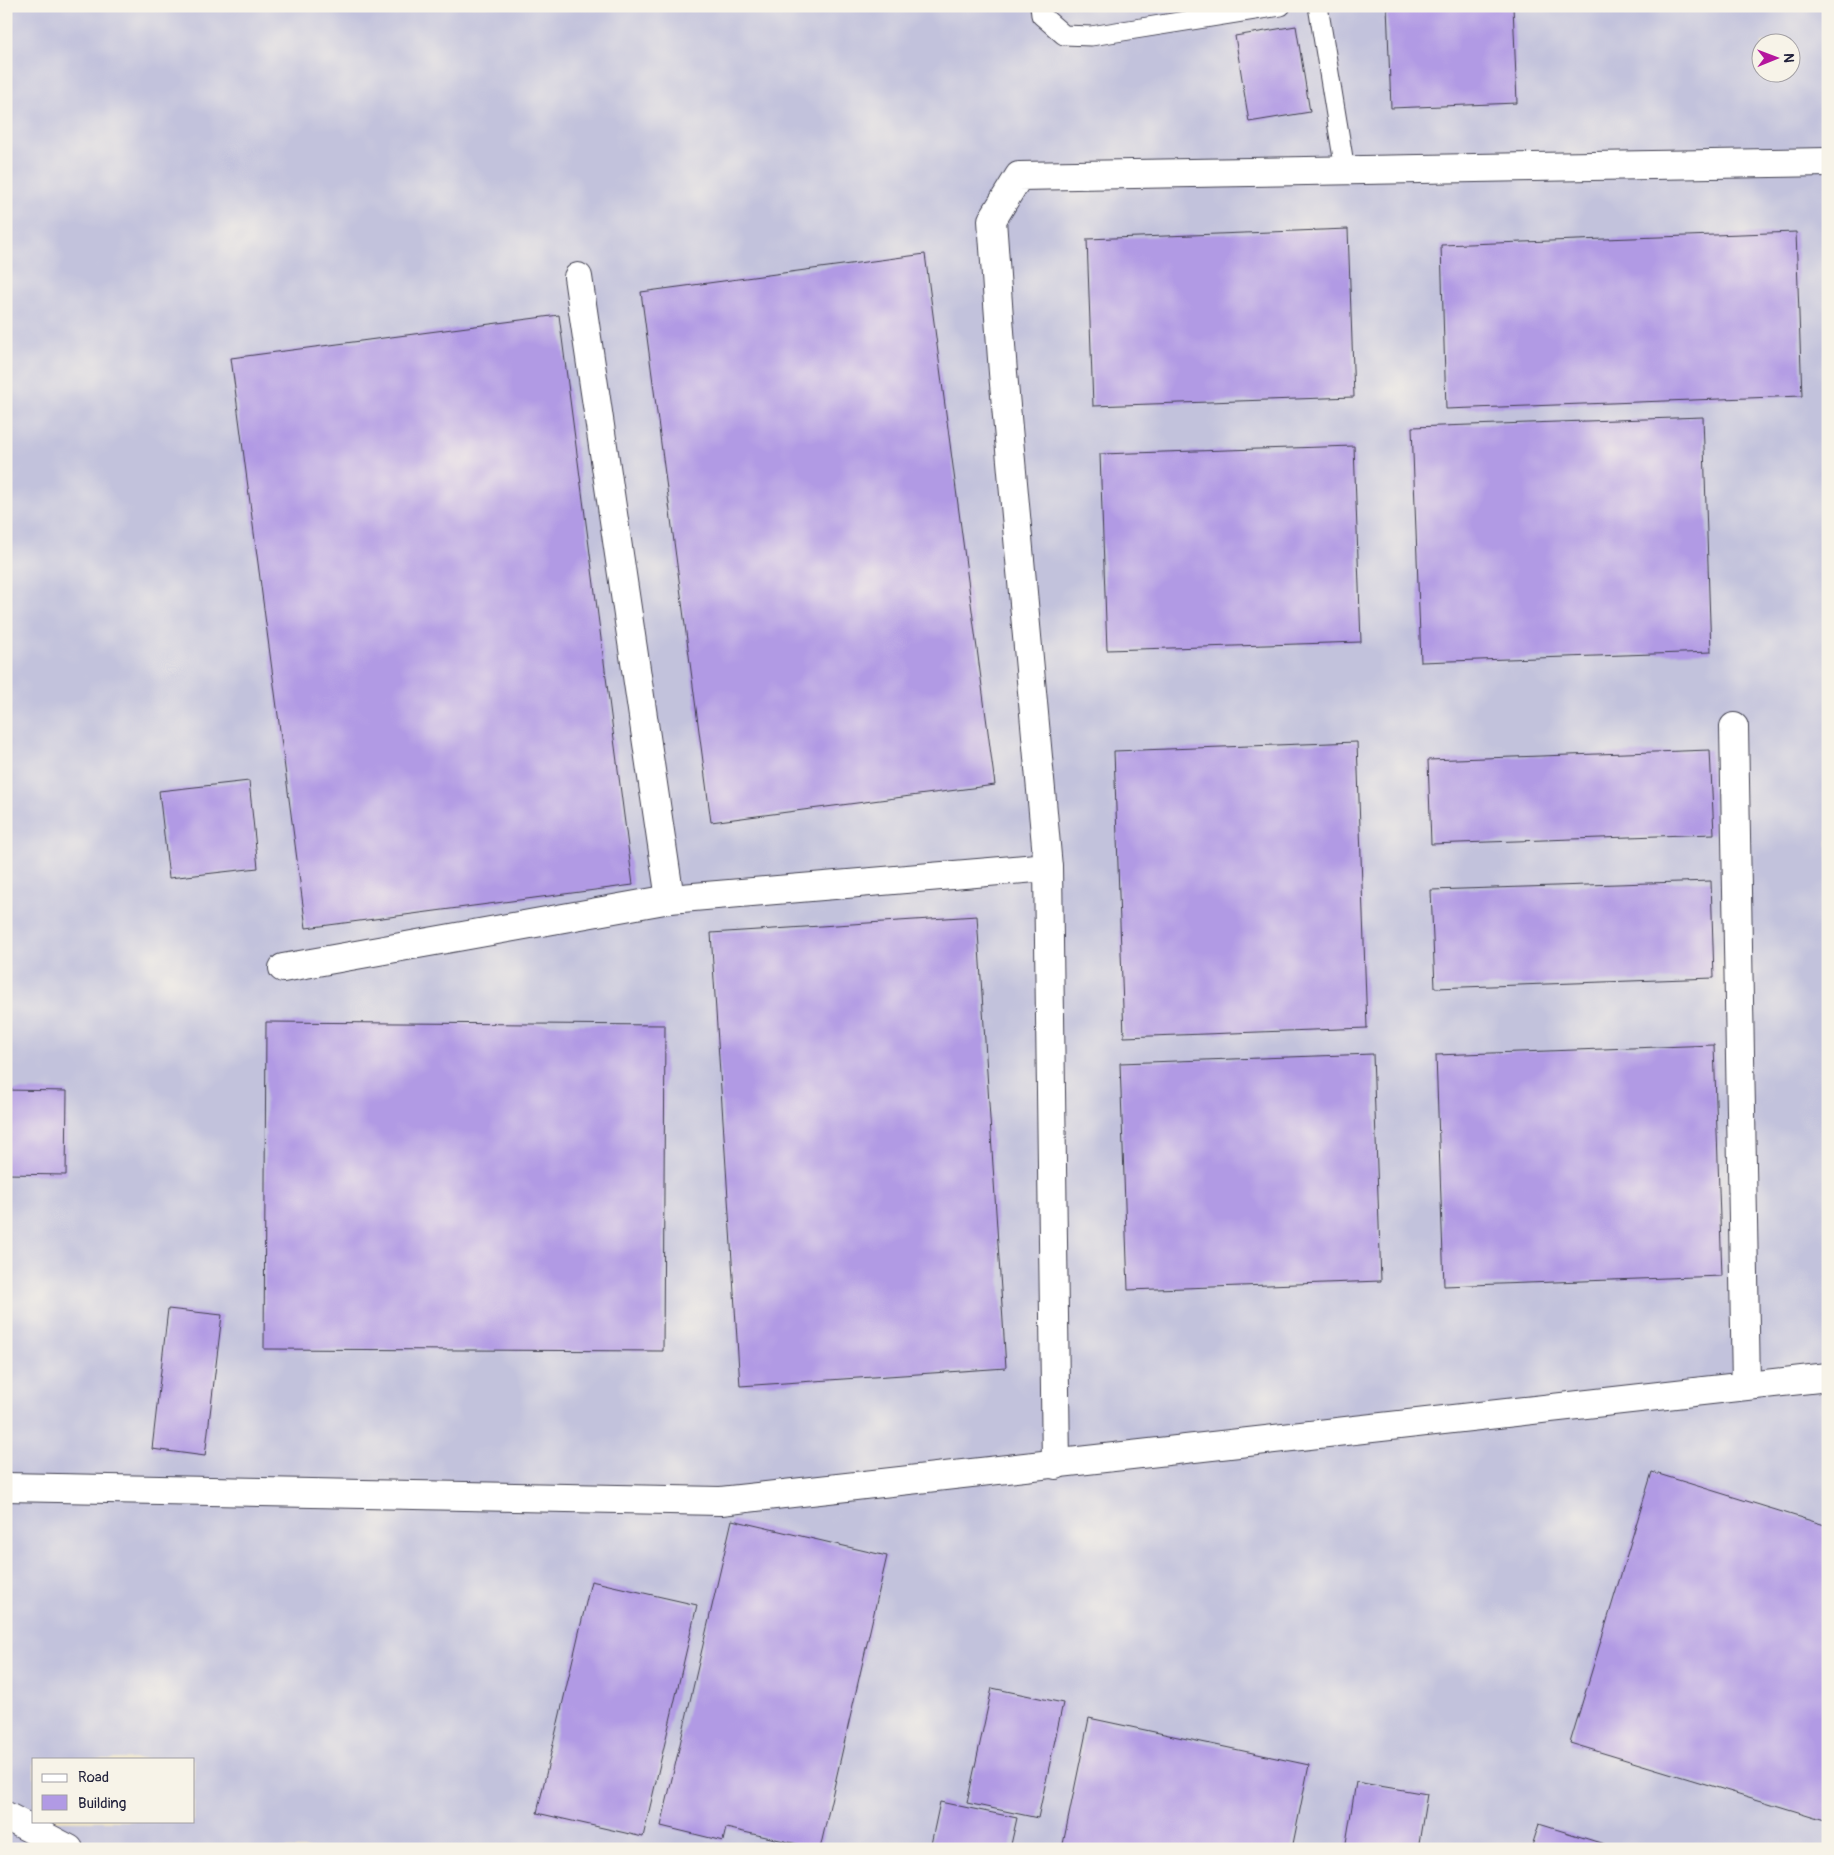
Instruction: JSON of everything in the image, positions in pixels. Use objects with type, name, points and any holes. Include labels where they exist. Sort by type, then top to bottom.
[{"type":"street","points":[[1056,1465],[1048,867],[1003,373],[992,220],[1019,176],[1828,162]]},
{"type":"street","points":[[578,277],[670,899]]},
{"type":"street","points":[[1734,727],[1746,1385]]},
{"type":"street","points":[[282,968],[670,899],[1048,867]]},
{"type":"street","points":[[6,1487],[721,1501],[1056,1465],[1828,1377]]},
{"type":"street","points":[[6,1816],[69,1849]]},
{"type":"lane","points":[[1040,6],[1041,15],[1064,35],[1091,36],[1281,6]]},
{"type":"lane","points":[[1318,6],[1345,170]]},
{"type":"shaded area","points":[[6,6],[1828,6],[1828,1849],[6,1849]]},
{"type":"building","points":[[1387,6],[1513,6],[1517,103],[1391,108]]},
{"type":"building","points":[[1296,26],[1310,112],[1249,122],[1235,36]]},
{"type":"building","points":[[1348,229],[1354,397],[1093,406],[1087,239]]},
{"type":"building","points":[[1796,232],[1802,396],[1446,409],[1441,245]]},
{"type":"building","points":[[925,254],[995,785],[711,822],[641,292]]},
{"type":"building","points":[[559,315],[633,885],[306,928],[231,358]]},
{"type":"building","points":[[1703,417],[1711,652],[1421,662],[1412,427]]},
{"type":"building","points":[[1354,446],[1361,642],[1107,650],[1100,454]]},
{"type":"building","points":[[1357,742],[1367,1028],[1124,1037],[1114,751]]},
{"type":"building","points":[[1710,750],[1714,834],[1431,844],[1428,760]]},
{"type":"building","points":[[249,781],[258,868],[169,878],[159,791]]},
{"type":"building","points":[[1711,881],[1714,978],[1435,988],[1431,890]]},
{"type":"building","points":[[977,916],[1006,1368],[740,1386],[711,933]]},
{"type":"building","points":[[266,1022],[665,1025],[663,1351],[264,1349]]},
{"type":"building","points":[[1714,1045],[1722,1276],[1444,1286],[1436,1055]]},
{"type":"building","points":[[1373,1054],[1381,1281],[1128,1290],[1120,1063]]},
{"type":"building","points":[[6,1090],[67,1091],[66,1175],[6,1174]]},
{"type":"building","points":[[168,1309],[222,1315],[205,1456],[152,1449]]},
{"type":"building","points":[[1652,1472],[1828,1526],[1828,1821],[1570,1743]]},
{"type":"building","points":[[732,1520],[887,1556],[820,1849],[726,1828],[723,1841],[661,1826]]},
{"type":"building","points":[[591,1581],[697,1605],[643,1837],[537,1813]]},
{"type":"building","points":[[992,1688],[1063,1703],[1038,1818],[967,1803]]},
{"type":"building","points":[[1089,1718],[1309,1765],[1292,1849],[1062,1849]]},
{"type":"building","points":[[1356,1782],[1427,1794],[1418,1849],[1345,1849]]},
{"type":"building","points":[[940,1802],[1017,1818],[1010,1849],[930,1849]]},
{"type":"building","points":[[1539,1824],[1617,1848],[1617,1849],[1531,1849]]}]
